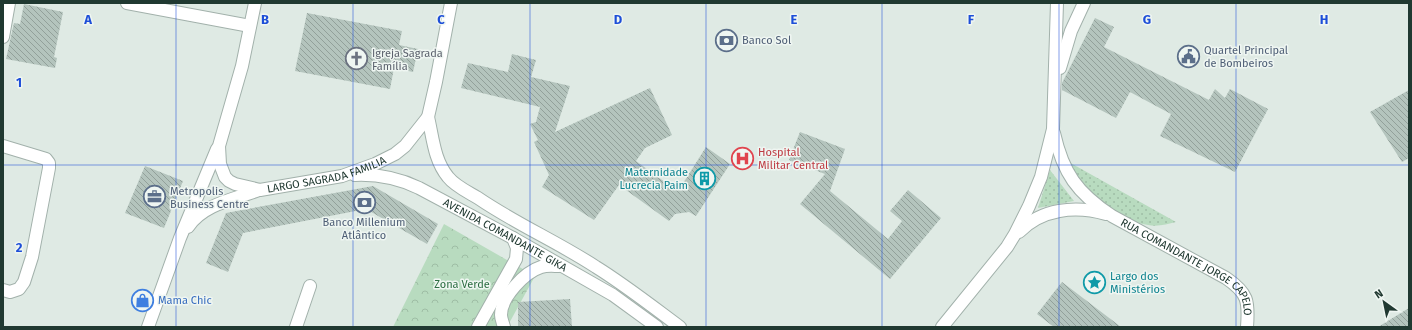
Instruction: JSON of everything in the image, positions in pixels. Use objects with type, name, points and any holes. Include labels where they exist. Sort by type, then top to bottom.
[{"type":"street","points":[[3,37],[9,3]]},
{"type":"street","points":[[127,3],[250,26]]},
{"type":"street","name":"LARGO SAGRADA FAMILIA","points":[[255,3],[242,66],[218,146],[220,164],[225,177],[235,184],[260,190],[342,176],[375,164],[395,154],[409,141],[428,117],[451,3]]},
{"type":"street","points":[[942,327],[1007,247],[1029,206],[1041,177],[1053,129],[1057,3]]},
{"type":"street","points":[[1055,86],[1071,31],[1084,3]]},
{"type":"street","name":"AVENIDA COMANDANTE GIKA","points":[[428,117],[435,152],[441,168],[448,178],[496,210],[596,267],[680,327]]},
{"type":"street","name":"RUA COMANDANTE JORGE CAPELO","points":[[1053,129],[1062,161],[1074,183],[1082,193],[1112,216],[1226,278],[1235,285],[1242,291],[1246,300],[1248,312],[1247,327]]},
{"type":"street","points":[[3,146],[46,159],[49,163],[49,168],[32,257],[24,282],[19,289],[10,292],[3,290]]},
{"type":"street","points":[[148,327],[180,238],[218,146]]},
{"type":"street","name":"AVENIDA COMANDANTE GIKA","points":[[342,176],[369,174],[405,181],[513,238],[613,295],[657,327]]},
{"type":"street","points":[[180,238],[193,219],[205,210],[260,190]]},
{"type":"street","name":"RUA COMANDANTE JORGE CAPELO","points":[[1007,247],[1027,224],[1040,216],[1068,209],[1098,212],[1112,216]]},
{"type":"street","points":[[478,327],[516,259],[517,248],[513,238]]},
{"type":"street","points":[[504,327],[501,315],[511,291],[532,271],[542,266],[560,266]]},
{"type":"street","points":[[296,327],[310,286]]},
{"type":"street","points":[[484,314],[504,327]]},
{"type":"green space","points":[[1067,161],[1176,222],[1152,226],[1135,222],[1124,217],[1112,210],[1092,192],[1082,182]]},
{"type":"green space","points":[[1050,170],[1074,201],[1038,208]]},
{"type":"green space","name":"Zona Verde","points":[[444,224],[535,276],[507,327],[393,327]]},
{"type":"building","points":[[24,4],[63,12],[54,57],[57,58],[55,68],[6,59],[14,23],[20,24]]},
{"type":"building","name":"Igreja Sagrada Família","points":[[307,13],[402,31],[399,45],[418,49],[413,72],[394,68],[390,89],[295,71]]},
{"type":"building","points":[[1095,18],[1114,27],[1104,47],[1209,100],[1215,89],[1225,98],[1230,89],[1268,109],[1235,172],[1160,136],[1171,114],[1130,92],[1116,118],[1062,90],[1062,83]]},
{"type":"building","points":[[512,54],[536,60],[531,77],[570,86],[555,132],[650,88],[672,135],[645,148],[636,161],[673,188],[682,185],[706,147],[730,164],[696,216],[689,212],[675,214],[669,221],[619,185],[594,220],[542,187],[549,175],[534,142],[538,140],[530,124],[536,122],[540,107],[461,88],[468,63],[508,72]]},
{"type":"building","points":[[1409,90],[1409,158],[1402,162],[1370,112]]},
{"type":"building","points":[[800,132],[845,149],[830,191],[888,239],[902,221],[890,211],[908,190],[941,218],[890,279],[800,204],[825,174],[789,160]]},
{"type":"building","name":"Metropolis Business Centre","points":[[145,166],[183,181],[164,228],[125,213]]},
{"type":"building","points":[[373,186],[438,224],[427,244],[366,209],[243,233],[228,272],[206,263],[226,213]]},
{"type":"building","points":[[1062,282],[1121,327],[1054,327],[1037,314]]},
{"type":"building","points":[[570,299],[572,327],[518,327],[518,302]]},
{"type":"building","points":[[1409,308],[1409,327],[1378,327]]},
{"type":"place","name":"Banco Sol","points":[[726,40]]},
{"type":"place","name":"Quartel Principal de Bombeiros","points":[[1188,56]]},
{"type":"place","name":"Igreja Sagrada Família","points":[[357,59]]},
{"type":"place","name":"Hospital Militar Central","points":[[742,158]]},
{"type":"place","name":"Maternidade Lucrecia Paim","points":[[704,178]]},
{"type":"place","name":"Metropolis Business Centre","points":[[154,197]]},
{"type":"place","name":"Banco Millenium Atlântico","points":[[364,202]]},
{"type":"place","name":"Largo dos Ministérios","points":[[1094,282]]},
{"type":"place","name":"Mama Chic","points":[[143,300]]}]
